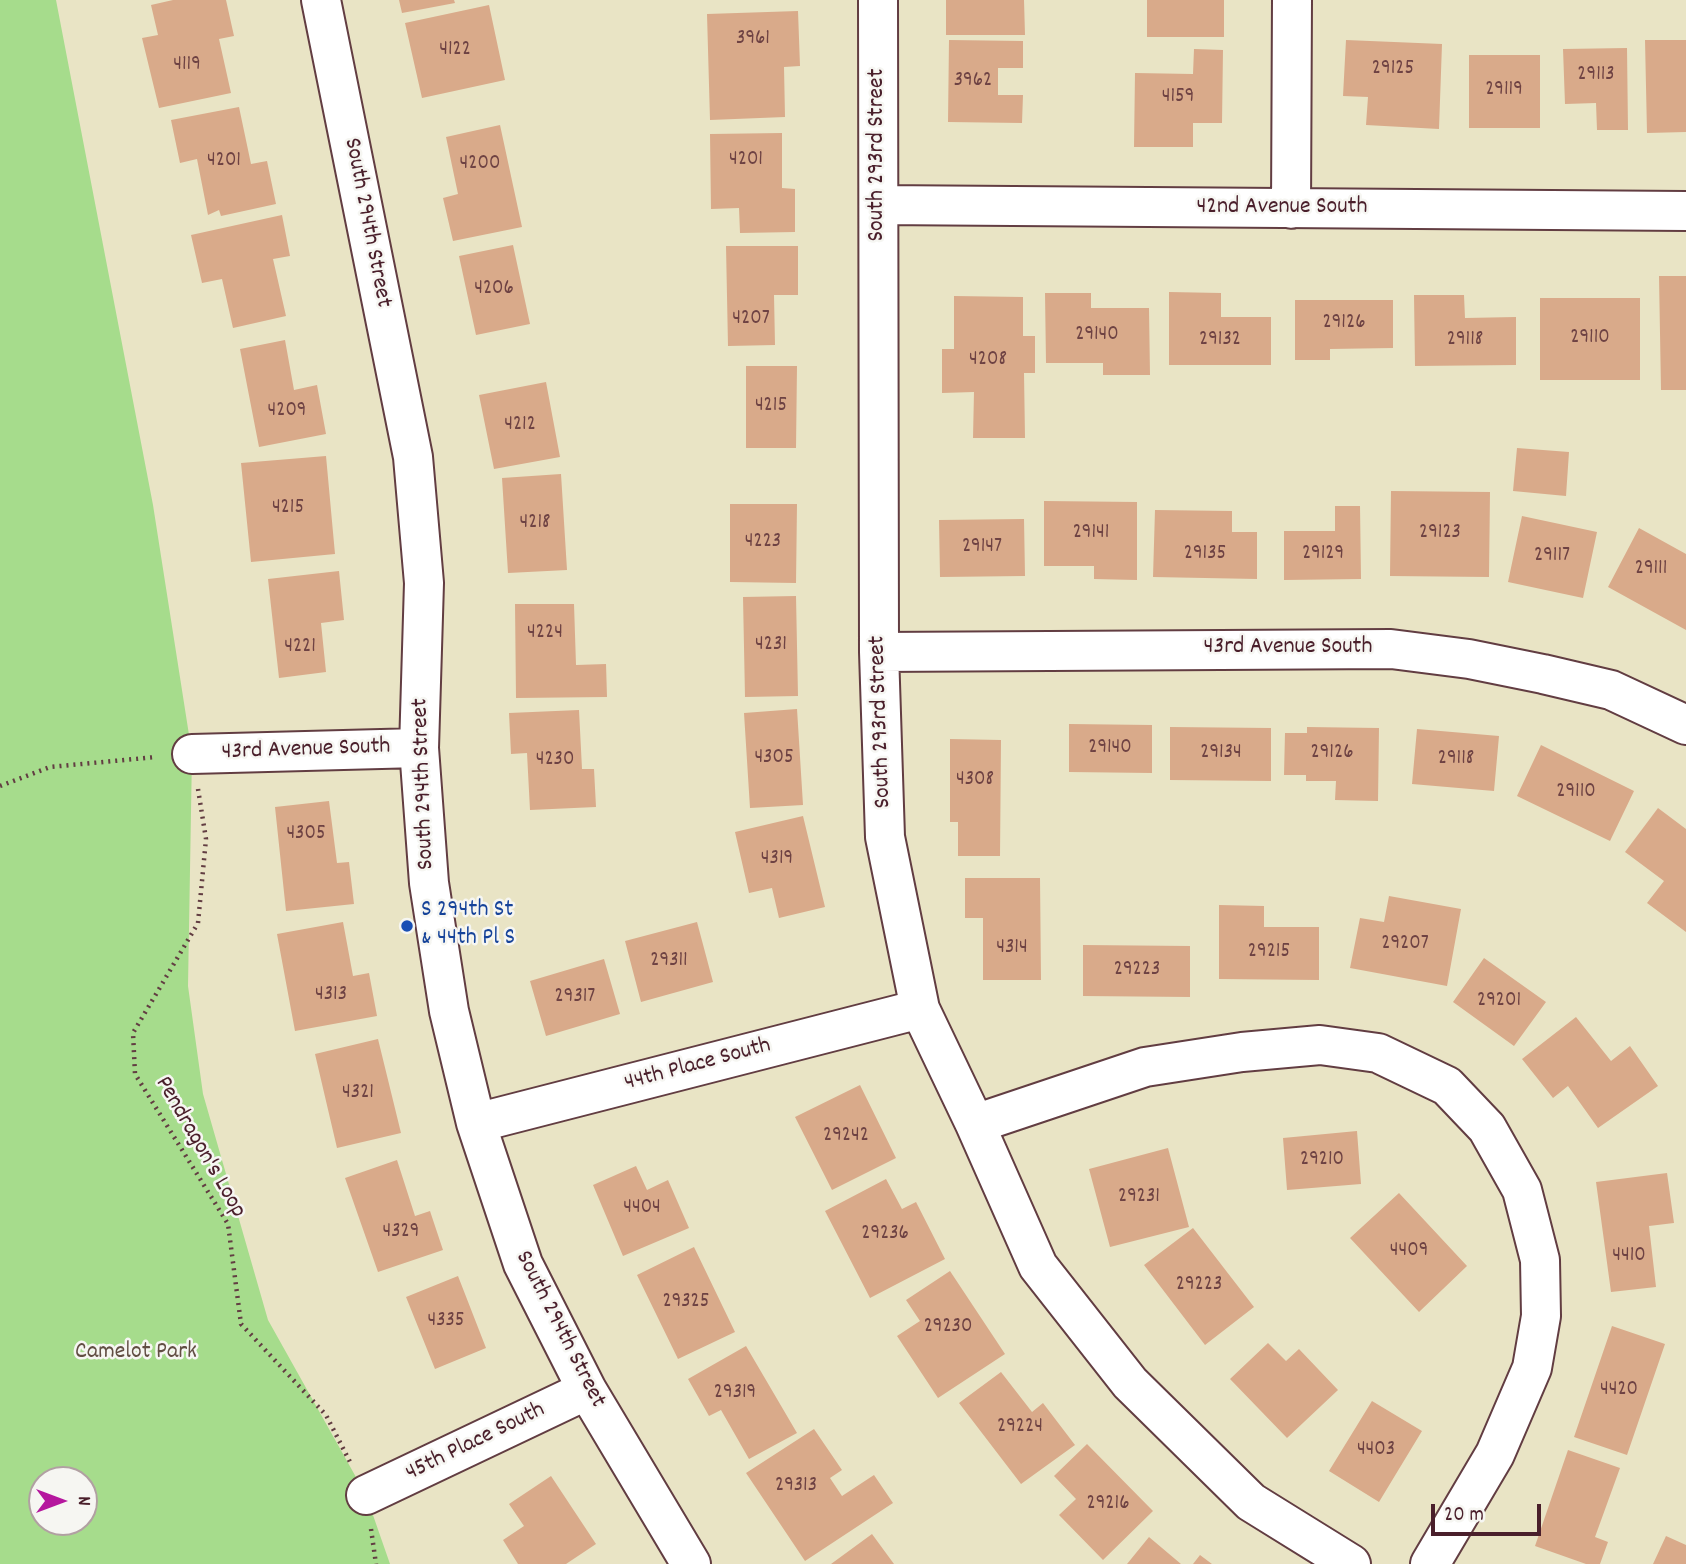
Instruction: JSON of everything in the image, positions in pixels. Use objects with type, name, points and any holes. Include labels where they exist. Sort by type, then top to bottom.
[{"type":"street","name":"South 294th Street","points":[[321,0],[413,457],[424,583],[419,748],[429,883],[449,1011],[476,1124],[523,1264],[587,1390],[691,1564]]},
{"type":"street","name":"South 293rd Street","points":[[878,0],[879,652],[885,837],[920,1009],[1038,1266],[1130,1383],[1251,1502],[1351,1564]]},
{"type":"street","points":[[1291,209],[1292,0]]},
{"type":"street","name":"42nd Avenue South","points":[[878,205],[1686,211]]},
{"type":"street","name":"43rd Avenue South","points":[[879,652],[1391,649],[1469,659],[1611,690],[1686,725]]},
{"type":"street","name":"43rd Avenue South","points":[[192,754],[419,748]]},
{"type":"street","name":"44th Place South","points":[[476,1124],[920,1009]]},
{"type":"street","points":[[975,1124],[1145,1067],[1242,1052],[1321,1045],[1378,1053],[1447,1086],[1487,1128],[1522,1190],[1540,1260],[1541,1316],[1532,1368],[1495,1454],[1430,1564]]},
{"type":"street","name":"45th Place South","points":[[366,1495],[587,1390]]},
{"type":"path","points":[[0,786],[50,767],[192,754]]},
{"type":"path","name":"Pendragon's Loop","points":[[192,754],[206,839],[198,923],[133,1033],[135,1074],[228,1224],[241,1324],[326,1415],[366,1495],[376,1564]]},
{"type":"green space","name":"Camelot Park","points":[[0,0],[56,0],[153,505],[192,754],[188,986],[203,1094],[268,1320],[366,1495],[390,1564],[0,1564]]},
{"type":"building","points":[[173,0],[226,0],[234,36],[219,39],[231,93],[159,108],[142,38],[158,35],[151,5]]},
{"type":"building","points":[[399,0],[454,0],[455,3],[402,13]]},
{"type":"building","points":[[946,0],[1024,0],[1025,35],[946,35]]},
{"type":"building","points":[[1147,0],[1224,0],[1224,37],[1147,37]]},
{"type":"building","points":[[489,5],[505,80],[422,98],[405,23]]},
{"type":"building","points":[[798,11],[800,66],[784,67],[785,117],[710,120],[707,14]]},
{"type":"building","points":[[949,40],[1023,41],[1023,68],[998,68],[998,95],[1023,95],[1022,123],[948,122]]},
{"type":"building","points":[[1346,40],[1442,44],[1439,129],[1366,125],[1368,97],[1343,96]]},
{"type":"building","points":[[1645,40],[1686,40],[1686,132],[1647,133]]},
{"type":"building","points":[[1627,48],[1628,130],[1597,130],[1596,103],[1565,104],[1563,49]]},
{"type":"building","points":[[1194,49],[1223,50],[1222,123],[1193,123],[1193,147],[1134,147],[1135,73],[1193,74]]},
{"type":"building","points":[[1469,55],[1540,55],[1540,128],[1469,128]]},
{"type":"building","points":[[239,107],[251,164],[267,161],[276,204],[221,216],[219,210],[208,215],[197,159],[180,163],[171,120]]},
{"type":"building","points":[[500,125],[522,227],[453,241],[443,198],[458,194],[446,137]]},
{"type":"building","points":[[782,133],[782,188],[795,189],[795,232],[740,233],[739,208],[711,209],[710,134]]},
{"type":"building","points":[[282,215],[290,256],[273,259],[286,316],[233,328],[222,279],[202,283],[191,235]]},
{"type":"building","points":[[513,245],[530,324],[476,335],[459,256]]},
{"type":"building","points":[[726,246],[798,246],[798,295],[774,295],[775,345],[728,346]]},
{"type":"building","points":[[1659,276],[1686,276],[1686,390],[1661,390]]},
{"type":"building","points":[[1169,292],[1221,293],[1221,317],[1271,317],[1271,365],[1169,365]]},
{"type":"building","points":[[1045,293],[1091,293],[1091,308],[1149,308],[1150,375],[1103,375],[1103,363],[1046,363]]},
{"type":"building","points":[[1414,295],[1464,295],[1465,318],[1516,317],[1516,365],[1415,366]]},
{"type":"building","points":[[954,296],[1023,297],[1023,336],[1035,336],[1035,373],[1024,373],[1025,438],[973,438],[974,392],[942,393],[942,349],[954,349]]},
{"type":"building","points":[[1540,298],[1640,298],[1640,380],[1540,380]]},
{"type":"building","points":[[1295,300],[1393,300],[1393,348],[1330,349],[1330,360],[1295,360]]},
{"type":"building","points":[[285,340],[294,390],[317,385],[326,434],[259,447],[240,349]]},
{"type":"building","points":[[746,366],[797,366],[796,448],[746,448]]},
{"type":"building","points":[[546,382],[560,457],[494,469],[479,395]]},
{"type":"building","points":[[1517,448],[1569,452],[1566,496],[1513,491]]},
{"type":"building","points":[[326,456],[335,554],[251,562],[241,463]]},
{"type":"building","points":[[561,474],[567,570],[508,573],[502,478]]},
{"type":"building","points":[[1391,491],[1490,492],[1489,577],[1390,576]]},
{"type":"building","points":[[1044,501],[1137,502],[1137,580],[1094,579],[1094,566],[1044,566]]},
{"type":"building","points":[[730,504],[797,504],[796,583],[730,582]]},
{"type":"building","points":[[1335,506],[1360,506],[1361,579],[1284,580],[1284,531],[1335,531]]},
{"type":"building","points":[[1155,510],[1232,511],[1232,532],[1257,532],[1257,579],[1153,577]]},
{"type":"building","points":[[1522,516],[1597,532],[1583,598],[1508,582]]},
{"type":"building","points":[[1024,519],[1025,576],[940,577],[939,520]]},
{"type":"building","points":[[1639,528],[1686,554],[1686,630],[1608,587]]},
{"type":"building","points":[[339,571],[344,620],[321,623],[326,672],[279,678],[268,579]]},
{"type":"building","points":[[796,596],[798,696],[745,697],[743,597]]},
{"type":"building","points":[[515,604],[574,604],[576,665],[606,664],[607,697],[516,698]]},
{"type":"building","points":[[797,709],[803,805],[750,808],[744,713]]},
{"type":"building","points":[[579,710],[582,769],[594,769],[596,807],[530,810],[527,753],[511,754],[509,713]]},
{"type":"building","points":[[1069,724],[1152,725],[1152,773],[1069,772]]},
{"type":"building","points":[[1170,727],[1271,728],[1271,781],[1170,780]]},
{"type":"building","points":[[1307,727],[1379,728],[1378,801],[1335,800],[1336,781],[1306,781],[1306,775],[1284,775],[1285,733],[1307,733]]},
{"type":"building","points":[[1417,729],[1499,736],[1494,791],[1412,784]]},
{"type":"building","points":[[950,739],[1001,740],[1000,856],[958,856],[958,822],[950,822]]},
{"type":"building","points":[[1541,745],[1634,791],[1610,841],[1517,796]]},
{"type":"building","points":[[329,801],[337,863],[349,862],[354,904],[286,911],[275,807]]},
{"type":"building","points":[[1658,808],[1686,829],[1686,932],[1647,903],[1664,881],[1625,852]]},
{"type":"building","points":[[803,816],[825,907],[779,918],[772,888],[749,893],[735,832]]},
{"type":"building","points":[[965,878],[1040,878],[1041,980],[983,980],[983,918],[965,918]]},
{"type":"building","points":[[1389,896],[1461,909],[1447,986],[1350,968],[1360,918],[1384,922]]},
{"type":"building","points":[[1219,905],[1264,906],[1264,927],[1319,927],[1319,980],[1219,979]]},
{"type":"building","points":[[343,922],[353,976],[369,973],[377,1016],[295,1031],[277,934]]},
{"type":"building","points":[[697,922],[713,982],[641,1002],[625,941]]},
{"type":"building","points":[[1083,945],[1190,946],[1190,997],[1083,996]]},
{"type":"building","points":[[1484,958],[1546,1002],[1514,1046],[1453,1002]]},
{"type":"building","points":[[604,959],[620,1014],[546,1036],[530,981]]},
{"type":"building","points":[[1576,1017],[1611,1061],[1630,1046],[1658,1086],[1598,1128],[1568,1086],[1553,1098],[1522,1059]]},
{"type":"building","points":[[378,1039],[401,1133],[337,1148],[315,1054]]},
{"type":"building","points":[[860,1085],[896,1158],[832,1190],[795,1117]]},
{"type":"building","points":[[1357,1131],[1361,1184],[1287,1190],[1283,1138]]},
{"type":"building","points":[[1168,1148],[1189,1227],[1110,1247],[1089,1169]]},
{"type":"building","points":[[397,1160],[415,1216],[430,1211],[443,1250],[378,1272],[345,1178]]},
{"type":"building","points":[[636,1166],[647,1190],[668,1180],[689,1228],[623,1256],[593,1185]]},
{"type":"building","points":[[1667,1173],[1674,1223],[1649,1226],[1656,1287],[1611,1292],[1596,1182]]},
{"type":"building","points":[[886,1179],[902,1209],[916,1202],[945,1259],[870,1298],[825,1211]]},
{"type":"building","points":[[1399,1193],[1467,1266],[1419,1312],[1350,1238]]},
{"type":"building","points":[[1193,1228],[1254,1307],[1205,1345],[1144,1265]]},
{"type":"building","points":[[694,1247],[735,1332],[678,1359],[637,1275]]},
{"type":"building","points":[[950,1271],[1005,1354],[938,1398],[897,1336],[920,1321],[906,1300]]},
{"type":"building","points":[[458,1276],[486,1348],[435,1369],[406,1297]]},
{"type":"building","points":[[1612,1326],[1665,1344],[1627,1455],[1574,1437]]},
{"type":"building","points":[[1268,1343],[1286,1361],[1299,1349],[1338,1390],[1287,1438],[1230,1379]]},
{"type":"building","points":[[746,1346],[797,1433],[749,1459],[721,1410],[709,1416],[688,1379]]},
{"type":"building","points":[[1001,1372],[1032,1412],[1043,1403],[1075,1445],[1021,1484],[959,1403]]},
{"type":"building","points":[[1372,1401],[1422,1431],[1379,1502],[1329,1471]]},
{"type":"building","points":[[814,1429],[842,1470],[830,1478],[842,1496],[874,1475],[893,1503],[805,1561],[746,1473]]},
{"type":"building","points":[[1087,1444],[1153,1511],[1103,1560],[1059,1515],[1076,1499],[1054,1476]]},
{"type":"building","points":[[1568,1450],[1620,1468],[1595,1537],[1608,1542],[1600,1564],[1586,1564],[1535,1546]]},
{"type":"building","points":[[551,1476],[596,1544],[566,1564],[518,1564],[503,1540],[524,1526],[509,1504]]},
{"type":"building","points":[[872,1534],[894,1564],[831,1564]]},
{"type":"building","points":[[1666,1536],[1686,1545],[1686,1564],[1653,1564]]},
{"type":"building","points":[[1149,1537],[1181,1564],[1127,1564]]},
{"type":"building","points":[[1200,1555],[1212,1564],[1193,1564]]},
{"type":"place","name":"S 294th St & 44th Pl S","points":[[407,926]]}]
